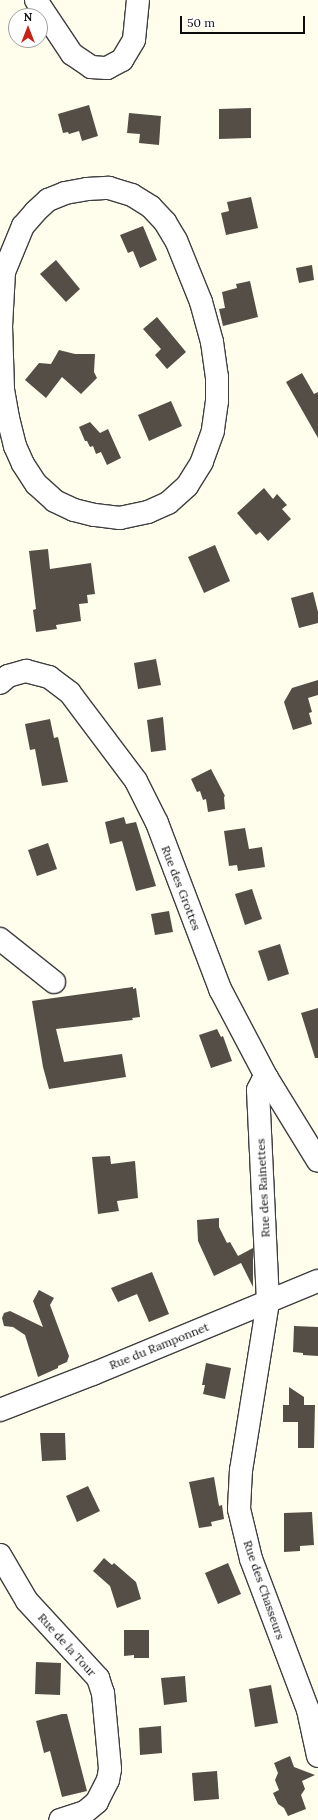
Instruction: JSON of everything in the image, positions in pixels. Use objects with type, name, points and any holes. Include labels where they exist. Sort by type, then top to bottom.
[{"type":"street","points":[[36,0],[72,54],[92,67],[107,68],[122,60],[134,40],[138,0]]},
{"type":"street","points":[[109,188],[132,195],[151,207],[165,222],[176,240],[201,302],[212,342],[217,377],[217,401],[213,431],[202,462],[187,486],[168,503],[148,512],[120,518],[94,515],[74,510],[55,501],[36,484],[23,464],[15,446],[3,390],[1,327],[2,272],[23,226],[48,200],[65,193],[87,189],[109,188]]},
{"type":"street","name":"Rue des Grottes","points":[[0,683],[8,676],[26,671],[48,677],[60,685],[70,693],[136,780],[157,823],[220,989],[267,1078],[318,1161]]},
{"type":"street","points":[[0,939],[54,982]]},
{"type":"street","name":"Rue des Rainettes","points":[[267,1078],[262,1082],[258,1090],[268,1302]]},
{"type":"street","name":"Rue du Ramponnet","points":[[0,1410],[93,1374],[318,1281]]},
{"type":"street","name":"Rue des Chasseurs","points":[[268,1302],[241,1470],[239,1509],[251,1559],[308,1710],[318,1756]]},
{"type":"street","name":"Rue de la Tour","points":[[0,1555],[27,1601],[98,1678],[103,1693],[110,1769],[104,1792],[97,1802],[85,1812],[60,1820]]},
{"type":"building","points":[[89,105],[98,136],[82,141],[79,131],[69,134],[68,132],[63,133],[58,114]]},
{"type":"building","points":[[251,108],[251,138],[219,139],[219,109]]},
{"type":"building","points":[[129,113],[161,116],[159,145],[139,143],[140,134],[127,133]]},
{"type":"building","points":[[251,197],[258,228],[226,235],[221,213],[229,211],[227,202]]},
{"type":"building","points":[[143,226],[157,260],[140,268],[133,251],[128,253],[120,235]]},
{"type":"building","points":[[56,260],[80,289],[66,302],[40,274]]},
{"type":"building","points":[[312,265],[314,280],[299,283],[296,268]]},
{"type":"building","points":[[250,281],[258,317],[223,326],[219,309],[225,308],[222,292],[237,288],[236,284]]},
{"type":"building","points":[[157,317],[186,352],[167,369],[155,355],[161,349],[143,329]]},
{"type":"building","points":[[59,350],[75,354],[95,354],[94,372],[97,378],[81,394],[62,377],[46,398],[25,380],[39,363],[51,364]]},
{"type":"building","points":[[302,373],[314,394],[318,392],[318,438],[286,382]]},
{"type":"building","points":[[171,401],[182,426],[149,441],[138,415]]},
{"type":"building","points":[[90,422],[100,433],[108,429],[121,458],[107,465],[101,452],[96,454],[93,446],[90,447],[87,441],[85,441],[79,427]]},
{"type":"building","points":[[264,488],[273,499],[277,494],[287,505],[282,509],[291,519],[268,541],[260,532],[256,535],[237,513]]},
{"type":"building","points":[[215,545],[230,581],[204,593],[188,557]]},
{"type":"building","points":[[48,549],[50,569],[91,563],[95,594],[87,595],[88,603],[79,604],[81,621],[56,625],[57,629],[36,632],[33,610],[36,609],[29,551]]},
{"type":"building","points":[[313,592],[318,612],[318,623],[299,628],[291,598]]},
{"type":"building","points":[[156,659],[161,685],[138,689],[134,663]]},
{"type":"building","points":[[318,680],[318,695],[308,698],[312,712],[309,713],[312,724],[293,730],[284,702],[292,688]]},
{"type":"building","points":[[163,717],[166,750],[151,752],[147,720]]},
{"type":"building","points":[[50,719],[54,738],[58,737],[68,782],[42,786],[35,749],[30,750],[25,724]]},
{"type":"building","points":[[211,769],[225,796],[225,809],[208,812],[206,799],[203,800],[200,791],[197,792],[191,779]]},
{"type":"building","points":[[124,817],[126,824],[136,822],[156,886],[136,891],[122,841],[110,844],[105,822]]},
{"type":"building","points":[[245,828],[249,849],[262,847],[265,867],[238,871],[237,865],[229,866],[224,831]]},
{"type":"building","points":[[48,843],[57,869],[37,876],[28,850]]},
{"type":"building","points":[[252,889],[262,919],[245,925],[235,894]]},
{"type":"building","points":[[169,911],[173,932],[155,935],[151,914]]},
{"type":"building","points":[[280,944],[289,974],[268,981],[258,951]]},
{"type":"building","points":[[133,987],[133,989],[136,988],[140,1017],[132,1018],[133,1020],[56,1029],[64,1062],[122,1054],[126,1077],[49,1089],[43,1067],[32,1001]]},
{"type":"building","points":[[318,1008],[318,1058],[315,1058],[301,1013]]},
{"type":"building","points":[[217,1029],[221,1037],[223,1036],[232,1061],[211,1068],[199,1035]]},
{"type":"building","points":[[110,1156],[111,1164],[135,1161],[138,1198],[117,1201],[119,1211],[98,1214],[92,1157]]},
{"type":"building","points":[[219,1218],[219,1227],[227,1243],[230,1242],[238,1256],[253,1248],[253,1287],[241,1263],[214,1276],[198,1241],[197,1220]]},
{"type":"building","points":[[152,1272],[169,1314],[149,1322],[137,1294],[118,1302],[111,1288]]},
{"type":"building","points":[[39,1290],[54,1298],[50,1305],[69,1356],[67,1362],[38,1377],[25,1335],[13,1327],[4,1326],[2,1318],[4,1313],[10,1311],[43,1327],[33,1301]]},
{"type":"building","points":[[294,1326],[318,1327],[318,1356],[303,1355],[303,1353],[293,1352]]},
{"type":"building","points":[[206,1363],[231,1368],[225,1399],[203,1394],[205,1385],[202,1385]]},
{"type":"building","points":[[289,1387],[304,1397],[304,1405],[315,1405],[314,1448],[298,1448],[298,1422],[283,1422],[283,1405],[289,1405]]},
{"type":"building","points":[[40,1433],[65,1433],[66,1460],[42,1461]]},
{"type":"building","points":[[214,1477],[219,1506],[222,1505],[224,1519],[211,1522],[212,1526],[199,1528],[189,1482]]},
{"type":"building","points":[[88,1486],[100,1511],[77,1522],[66,1496]]},
{"type":"building","points":[[312,1512],[314,1545],[300,1546],[300,1551],[284,1552],[284,1513]]},
{"type":"building","points":[[104,1558],[112,1565],[114,1563],[136,1582],[141,1599],[117,1608],[110,1586],[93,1571]]},
{"type":"building","points":[[228,1563],[241,1594],[218,1604],[205,1573]]},
{"type":"building","points":[[124,1630],[149,1630],[149,1658],[134,1658],[134,1655],[124,1656]]},
{"type":"building","points":[[36,1662],[61,1663],[60,1695],[35,1694]]},
{"type":"building","points":[[185,1676],[187,1702],[164,1705],[161,1678]]},
{"type":"building","points":[[271,1685],[278,1723],[255,1727],[249,1689]]},
{"type":"building","points":[[67,1714],[87,1791],[62,1797],[50,1751],[44,1753],[36,1721]]},
{"type":"building","points":[[161,1726],[162,1753],[140,1755],[139,1728]]},
{"type":"building","points":[[290,1756],[294,1767],[315,1775],[302,1781],[305,1789],[301,1795],[306,1809],[288,1816],[284,1808],[278,1804],[273,1793],[279,1790],[275,1780],[278,1773],[274,1763]]},
{"type":"building","points":[[217,1771],[219,1799],[194,1801],[192,1773]]}]
